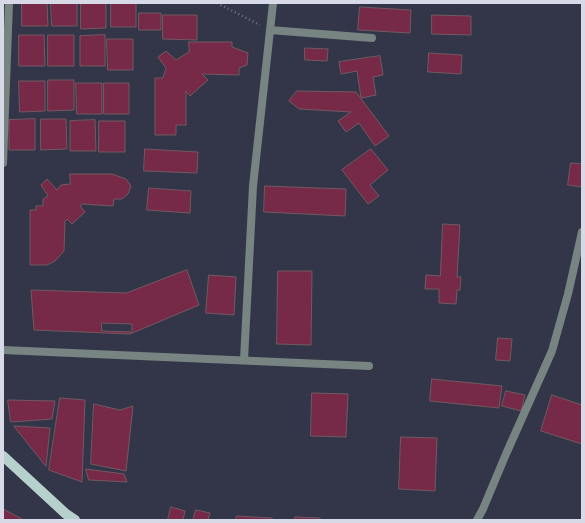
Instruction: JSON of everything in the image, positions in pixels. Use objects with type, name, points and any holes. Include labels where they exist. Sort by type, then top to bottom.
[{"type":"main road","points":[[3,456],[66,514],[75,520]]},
{"type":"street","points":[[3,163],[8,3]]},
{"type":"street","points":[[244,360],[253,186],[273,3]]},
{"type":"street","points":[[270,30],[372,38]]},
{"type":"street","points":[[477,520],[552,351],[568,294],[582,232]]},
{"type":"street","points":[[3,350],[369,366]]},
{"type":"path","points":[[217,3],[270,30]]},
{"type":"building","points":[[22,3],[47,3],[48,26],[22,26]]},
{"type":"building","points":[[51,3],[77,3],[77,26],[52,26]]},
{"type":"building","points":[[81,3],[106,3],[106,28],[81,29]]},
{"type":"building","points":[[111,3],[136,3],[136,27],[111,27]]},
{"type":"building","points":[[360,7],[411,10],[410,33],[358,30]]},
{"type":"building","points":[[139,13],[161,13],[161,30],[139,30]]},
{"type":"building","points":[[163,15],[197,15],[197,40],[163,39]]},
{"type":"building","points":[[432,15],[471,16],[471,35],[432,34]]},
{"type":"building","points":[[19,35],[44,35],[45,66],[19,66]]},
{"type":"building","points":[[48,35],[74,35],[74,66],[48,66]]},
{"type":"building","points":[[105,35],[105,66],[80,66],[80,36]]},
{"type":"building","points":[[107,39],[133,39],[133,70],[108,70]]},
{"type":"building","points":[[189,42],[232,42],[232,47],[248,53],[247,65],[239,68],[239,75],[202,74],[208,80],[190,96],[186,91],[186,125],[176,125],[176,135],[155,135],[155,78],[163,78],[166,68],[158,57],[166,51],[176,60],[189,52]]},
{"type":"building","points":[[305,48],[328,49],[327,61],[305,60]]},
{"type":"building","points":[[429,53],[462,55],[461,74],[428,72]]},
{"type":"building","points":[[380,56],[383,75],[373,77],[376,95],[361,98],[357,71],[341,74],[339,62]]},
{"type":"building","points":[[48,80],[74,80],[74,110],[48,111]]},
{"type":"building","points":[[19,81],[45,81],[45,111],[20,112]]},
{"type":"building","points":[[76,83],[102,83],[102,114],[77,114]]},
{"type":"building","points":[[104,83],[129,83],[129,114],[104,114]]},
{"type":"building","points":[[297,91],[356,92],[389,136],[375,146],[359,123],[346,132],[338,121],[351,112],[299,109],[289,101]]},
{"type":"building","points":[[35,119],[35,150],[9,150],[9,120]]},
{"type":"building","points":[[41,119],[66,119],[67,149],[41,150]]},
{"type":"building","points":[[95,120],[96,151],[70,151],[70,121]]},
{"type":"building","points":[[99,121],[125,121],[125,152],[99,152]]},
{"type":"building","points":[[145,149],[198,152],[197,173],[144,171]]},
{"type":"building","points":[[371,149],[388,170],[370,185],[379,196],[368,204],[342,170]]},
{"type":"building","points":[[571,163],[582,164],[582,187],[568,185]]},
{"type":"building","points":[[70,174],[112,174],[126,179],[131,186],[128,194],[122,199],[114,199],[113,206],[82,204],[80,206],[85,212],[72,224],[67,219],[65,221],[64,251],[55,261],[47,265],[30,265],[30,210],[36,210],[36,206],[43,206],[43,199],[48,196],[41,185],[47,179],[57,190],[61,185],[70,184]]},
{"type":"building","points":[[265,186],[346,189],[345,216],[264,212]]},
{"type":"building","points":[[149,188],[191,191],[190,213],[147,210]]},
{"type":"building","points":[[443,224],[460,225],[457,277],[461,277],[460,290],[457,290],[456,304],[439,303],[439,289],[425,289],[426,275],[440,276]]},
{"type":"building","points":[[187,270],[199,305],[130,334],[34,330],[31,290],[126,293]]},
{"type":"building","points":[[278,271],[312,271],[311,345],[277,344]]},
{"type":"building","points":[[209,275],[236,277],[234,315],[206,313]]},
{"type":"building","points":[[102,323],[132,324],[132,332],[102,331]]},
{"type":"building","points":[[498,338],[512,339],[510,361],[496,360]]},
{"type":"building","points":[[432,379],[502,386],[499,408],[430,401]]},
{"type":"building","points":[[506,391],[525,395],[521,411],[502,406]]},
{"type":"building","points":[[312,393],[348,394],[346,437],[311,436]]},
{"type":"building","points":[[552,395],[582,405],[582,444],[541,431]]},
{"type":"building","points":[[60,398],[85,400],[82,482],[49,470]]},
{"type":"building","points":[[8,400],[55,401],[52,419],[11,422]]},
{"type":"building","points":[[94,404],[120,410],[133,406],[126,471],[91,464]]},
{"type":"building","points":[[14,426],[50,428],[46,466]]},
{"type":"building","points":[[401,437],[437,438],[435,491],[399,489]]},
{"type":"building","points":[[86,469],[124,474],[127,482],[89,480]]},
{"type":"building","points":[[171,507],[185,511],[183,520],[168,520]]},
{"type":"building","points":[[3,509],[24,520],[3,520]]},
{"type":"building","points":[[196,510],[210,513],[208,520],[193,520]]},
{"type":"building","points":[[237,516],[272,518],[272,520],[236,520]]},
{"type":"building","points":[[295,517],[320,518],[320,520],[295,520]]}]
